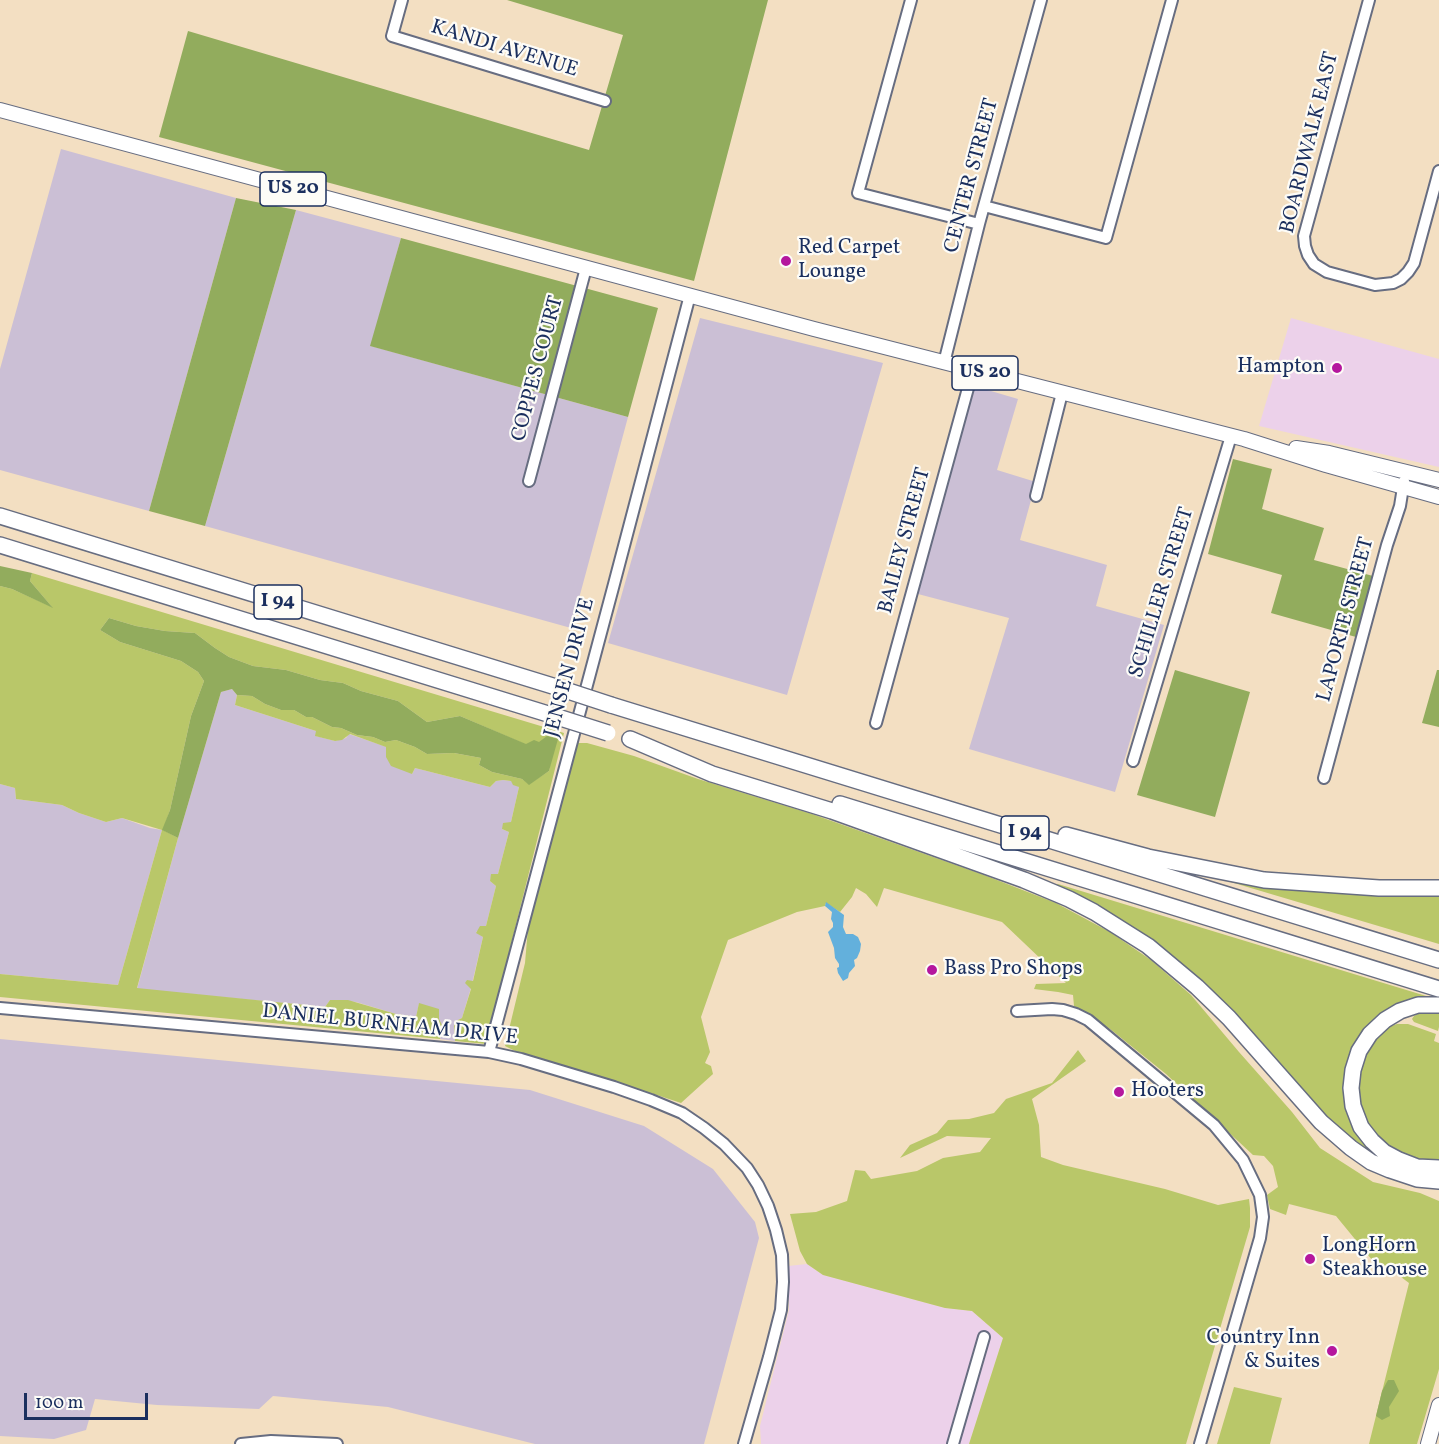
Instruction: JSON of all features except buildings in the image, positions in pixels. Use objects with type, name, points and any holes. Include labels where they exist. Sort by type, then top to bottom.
[{"type":"highway","name":"I 94","points":[[0,516],[1439,960]]},
{"type":"highway","name":"I 94","points":[[0,545],[1439,989]]},
{"type":"highway","points":[[630,739],[712,774],[832,811],[1024,880],[1094,912],[1143,942],[1197,987],[1229,1018],[1322,1122],[1345,1143],[1378,1165],[1439,1188]]},
{"type":"highway","points":[[924,802],[1046,830],[1148,857],[1264,880],[1379,888],[1439,888]]},
{"type":"highway","points":[[1439,1005],[1418,1005],[1400,1011],[1385,1020],[1370,1034],[1359,1051],[1353,1070],[1351,1088],[1353,1106],[1361,1127],[1384,1152],[1418,1167],[1439,1168]]},
{"type":"highway","points":[[1417,1179],[1439,1181]]},
{"type":"main road","name":"US 20","points":[[0,110],[944,363],[1237,438],[1439,497]]},
{"type":"main road","name":"US 20","points":[[1237,438],[1329,453],[1439,480]]},
{"type":"main road","points":[[1428,1444],[1439,1405]]},
{"type":"street","name":"KANDI AVENUE","points":[[402,0],[392,36],[605,101]]},
{"type":"street","points":[[911,0],[858,193],[980,224]]},
{"type":"street","name":"CENTER STREET","points":[[944,363],[984,206],[1041,0]]},
{"type":"street","points":[[984,206],[1106,238],[1172,0]]},
{"type":"street","name":"BOARDWALK EAST","points":[[1369,0],[1304,236],[1305,246],[1314,264],[1327,272],[1375,285],[1393,283],[1401,279],[1414,263],[1439,171]]},
{"type":"street","name":"COPPES COURT","points":[[529,481],[586,268]]},
{"type":"street","name":"JENSEN DRIVE","points":[[489,1052],[690,295]]},
{"type":"street","name":"BAILEY STREET","points":[[876,723],[974,370]]},
{"type":"street","points":[[1036,496],[1062,393]]},
{"type":"street","name":"SCHILLER STREET","points":[[1133,761],[1237,438]]},
{"type":"street","name":"LAPORTE STREET","points":[[1324,778],[1387,545],[1400,506],[1405,472]]},
{"type":"street","name":"DANIEL BURNHAM DRIVE","points":[[0,1008],[489,1052],[520,1059],[614,1088],[682,1113],[724,1144],[747,1168],[768,1206],[782,1255],[781,1310],[747,1440]]},
{"type":"street","points":[[1017,1011],[1063,1010],[1076,1014],[1093,1024],[1214,1125],[1243,1160],[1260,1195],[1263,1217],[1260,1238],[1200,1444]]},
{"type":"street","points":[[953,1444],[984,1336]]},
{"type":"street","points":[[241,1444],[271,1441],[337,1444]]},
{"type":"shaded area","points":[[61,149],[236,198],[149,511],[0,470],[0,369]]},
{"type":"shaded area","points":[[296,210],[401,238],[371,346],[628,417],[571,628],[205,526]]},
{"type":"shaded area","points":[[700,318],[883,363],[787,695],[608,643]]},
{"type":"shaded area","points":[[1291,318],[1439,359],[1439,467],[1259,426]]},
{"type":"shaded area","points":[[974,386],[1018,399],[997,470],[1036,482],[1020,540],[1107,565],[1096,606],[1164,625],[1115,792],[969,749],[1009,618],[918,594]]},
{"type":"shaded area","points":[[232,689],[237,695],[235,705],[316,731],[316,736],[335,741],[346,738],[349,734],[387,747],[412,774],[415,768],[490,787],[496,781],[503,780],[511,781],[519,787],[511,822],[502,829],[509,832],[498,874],[492,874],[490,881],[496,886],[486,926],[476,932],[483,937],[462,1018],[454,1022],[455,1041],[440,1039],[442,1025],[419,1004],[416,1017],[396,1014],[356,1002],[330,1000],[325,1007],[137,989],[221,692]]},
{"type":"shaded area","points":[[0,784],[15,788],[16,799],[62,805],[106,822],[122,818],[162,830],[118,985],[0,974]]},
{"type":"shaded area","points":[[0,1039],[530,1090],[644,1126],[713,1169],[755,1222],[759,1238],[704,1444],[535,1444],[388,1407],[273,1396],[259,1409],[157,1405],[95,1399],[86,1430],[54,1439],[0,1436]]},
{"type":"shaded area","points":[[807,1264],[823,1275],[945,1308],[972,1311],[1003,1338],[969,1444],[761,1444],[760,1426],[789,1310],[788,1266]]},
{"type":"green space","points":[[507,0],[768,0],[694,281],[159,137],[188,31],[589,150],[623,35]]},
{"type":"green space","points":[[236,198],[296,210],[205,526],[149,511]]},
{"type":"green space","points":[[401,238],[658,308],[628,417],[370,346]]},
{"type":"green space","points":[[1233,459],[1272,469],[1262,509],[1324,528],[1314,560],[1373,576],[1356,637],[1271,613],[1282,575],[1208,554]]},
{"type":"green space","points":[[0,566],[32,573],[30,581],[53,608],[12,589],[0,586]]},
{"type":"green space","points":[[32,573],[564,733],[486,1044],[455,1041],[454,1022],[462,1018],[471,989],[465,983],[467,980],[473,981],[483,937],[476,933],[480,926],[486,926],[496,886],[490,881],[491,874],[498,874],[509,832],[502,829],[503,823],[511,822],[519,787],[513,785],[511,781],[503,780],[496,781],[490,787],[415,768],[412,774],[391,766],[386,757],[386,747],[350,734],[342,740],[335,741],[315,736],[316,731],[235,705],[237,695],[252,696],[265,704],[281,710],[294,710],[332,727],[385,742],[396,740],[427,754],[454,753],[481,758],[479,765],[492,772],[522,779],[529,784],[549,771],[551,760],[539,742],[527,745],[460,716],[427,722],[398,701],[361,691],[343,683],[320,680],[286,670],[253,666],[229,657],[195,633],[136,626],[109,618],[100,630],[120,642],[181,661],[198,672],[204,681],[191,716],[170,810],[163,830],[178,838],[137,988],[325,1007],[330,1000],[348,1000],[396,1014],[416,1017],[419,1003],[439,1009],[439,1019],[442,1025],[440,1039],[0,997],[0,974],[118,985],[162,830],[122,818],[106,822],[62,805],[16,799],[15,788],[0,784],[0,586],[52,607],[30,581]]},
{"type":"green space","points":[[109,618],[136,626],[195,633],[229,657],[253,666],[286,670],[320,680],[343,683],[361,691],[398,701],[427,722],[460,716],[526,744],[534,740],[539,742],[547,736],[558,739],[549,771],[529,785],[522,779],[492,772],[479,765],[481,758],[454,753],[427,754],[396,740],[385,742],[373,737],[357,735],[332,727],[312,717],[306,717],[294,710],[281,710],[252,696],[237,695],[232,689],[221,692],[178,838],[162,830],[170,810],[191,716],[204,681],[198,672],[181,661],[120,642],[100,630]]},
{"type":"green space","points":[[1175,670],[1250,692],[1215,817],[1137,795]]},
{"type":"green space","points":[[1437,670],[1439,670],[1439,727],[1422,723]]},
{"type":"green space","points":[[577,743],[587,743],[634,756],[698,779],[812,814],[984,875],[1056,903],[1110,932],[1151,960],[1191,995],[1320,1148],[1373,1182],[1420,1193],[1439,1201],[1439,1369],[1417,1444],[1369,1444],[1409,1283],[1377,1266],[1336,1216],[1289,1204],[1286,1215],[1270,1209],[1267,1195],[1278,1187],[1273,1166],[1264,1156],[1253,1155],[1166,1074],[1110,1029],[1074,1006],[1073,995],[1034,989],[1036,984],[1066,983],[1002,922],[884,888],[877,907],[866,894],[856,888],[840,912],[826,903],[825,906],[797,912],[728,940],[701,1017],[710,1052],[705,1063],[711,1066],[713,1074],[681,1103],[505,1046],[525,963],[528,928]]},
{"type":"green space","points":[[1197,872],[1439,893],[1439,944]]},
{"type":"green space","points":[[1058,884],[1436,999],[1400,1004],[1346,1079],[1380,1158],[1333,1123],[1237,1019],[1056,887],[1055,885]]},
{"type":"green space","points":[[1439,1011],[1438,1031],[1414,1022],[1412,1019],[1422,1012]]},
{"type":"green space","points":[[1397,1024],[1408,1024],[1436,1034],[1434,1041],[1439,1043],[1439,1161],[1415,1160],[1390,1147],[1376,1135],[1366,1121],[1360,1103],[1357,1083],[1366,1050],[1376,1036],[1386,1028]]},
{"type":"green space","points":[[1078,1050],[1086,1061],[1032,1099],[1039,1125],[1041,1157],[1063,1165],[1165,1189],[1218,1205],[1249,1199],[1250,1227],[1186,1444],[969,1444],[1003,1338],[972,1311],[945,1308],[823,1275],[807,1264],[800,1251],[790,1214],[816,1212],[847,1201],[855,1170],[865,1171],[871,1179],[917,1171],[943,1158],[980,1152],[991,1138],[947,1136],[900,1158],[910,1145],[937,1133],[948,1120],[969,1119],[994,1113],[1006,1099],[1052,1083]]},
{"type":"green space","points":[[1388,1380],[1394,1380],[1399,1391],[1389,1407],[1390,1416],[1382,1420],[1376,1416],[1382,1391]]},
{"type":"green space","points":[[1234,1387],[1282,1398],[1270,1444],[1217,1444]]},
{"type":"water","points":[[826,902],[844,915],[843,927],[846,934],[858,937],[861,944],[857,958],[854,960],[855,966],[848,978],[843,981],[838,973],[839,964],[835,958],[828,932],[833,927],[833,923],[832,912],[825,906]]},
{"type":"place","name":"Red Carpet Lounge","points":[[786,261]]},
{"type":"place","name":"Hampton","points":[[1337,368]]},
{"type":"place","name":"Bass Pro Shops","points":[[932,970]]},
{"type":"place","name":"Hooters","points":[[1119,1092]]},
{"type":"place","name":"LongHorn Steakhouse","points":[[1310,1259]]},
{"type":"place","name":"Country Inn & Suites","points":[[1332,1351]]}]
